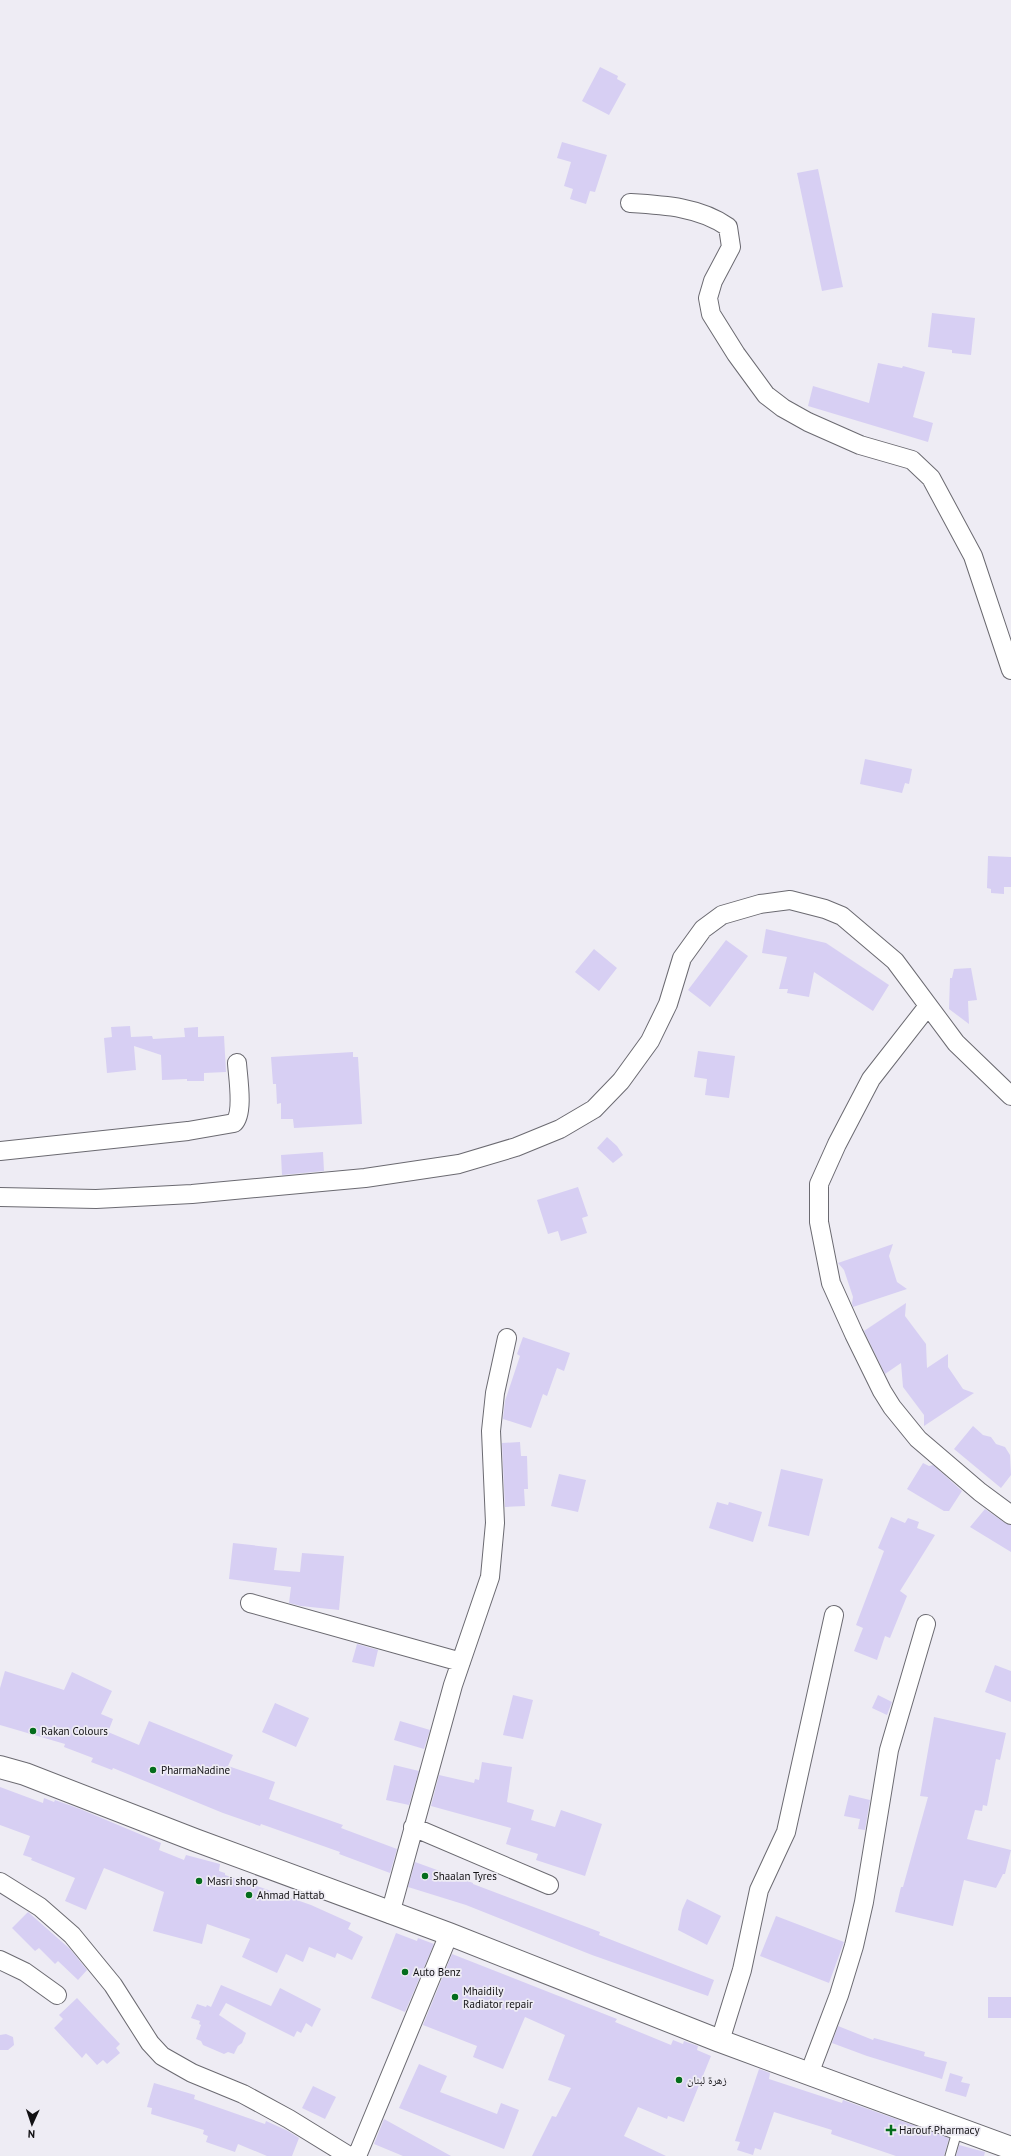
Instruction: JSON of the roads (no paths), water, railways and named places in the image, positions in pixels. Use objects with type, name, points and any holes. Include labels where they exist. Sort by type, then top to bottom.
[{"type":"main road","points":[[0,1767],[25,1774],[390,1914],[449,1934],[720,2041],[1011,2148]]},
{"type":"street","points":[[630,203],[692,210],[716,218],[728,227],[731,246],[713,281],[708,298],[711,314],[736,354],[766,395],[783,408],[808,422],[860,445],[912,460],[931,478],[973,556],[1011,670]]},
{"type":"street","points":[[0,1197],[96,1198],[192,1194],[365,1178],[459,1164],[516,1147],[560,1129],[594,1109],[621,1081],[650,1041],[668,1004],[682,958],[703,929],[722,915],[760,904],[790,900],[825,909],[842,916],[895,961],[956,1043],[1011,1096]]},
{"type":"street","points":[[928,1006],[871,1079],[837,1144],[820,1184],[819,1222],[831,1283],[882,1391],[892,1407],[918,1439],[980,1492],[1011,1515]]},
{"type":"street","points":[[0,1151],[188,1131],[234,1123],[237,1120],[239,1108],[237,1064]]},
{"type":"street","points":[[390,1914],[413,1827],[461,1662],[490,1577],[495,1523],[492,1489],[491,1431],[495,1393],[507,1338]]},
{"type":"street","points":[[250,1603],[461,1662]]},
{"type":"street","points":[[720,2041],[742,1970],[759,1890],[786,1832],[834,1614]]},
{"type":"street","points":[[809,2074],[839,1995],[854,1946],[864,1902],[889,1750],[926,1624]]},
{"type":"street","points":[[413,1827],[549,1885]]},
{"type":"street","points":[[0,1882],[40,1907],[72,1935],[112,1985],[150,2043],[162,2056],[192,2073],[250,2097],[349,2156]]},
{"type":"street","points":[[357,2156],[449,1934]]},
{"type":"street","points":[[0,1960],[25,1972],[57,1995]]},
{"type":"lane","points":[[950,2156],[958,2128]]},
{"type":"place","name":"Rakan Colours","points":[[33,1731]]},
{"type":"place","name":"PharmaNadine","points":[[153,1770]]},
{"type":"place","name":"Shaalan Tyres","points":[[425,1876]]},
{"type":"place","name":"Masri shop","points":[[199,1881]]},
{"type":"place","name":"Ahmad Hattab","points":[[249,1895]]},
{"type":"place","name":"Auto Benz","points":[[405,1972]]},
{"type":"place","name":"Mhaidily Radiator repair","points":[[455,1997]]},
{"type":"place","name":"زهرة لبنان","points":[[679,2080]]},
{"type":"place","name":"Harouf Pharmacy","points":[[891,2130]]}]
